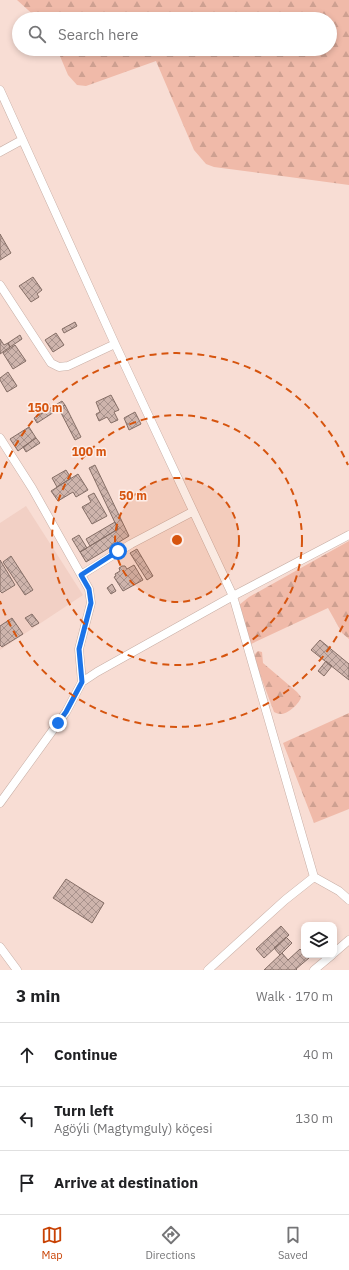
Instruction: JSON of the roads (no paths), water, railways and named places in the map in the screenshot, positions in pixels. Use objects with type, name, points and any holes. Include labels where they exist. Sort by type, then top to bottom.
[{"type":"street","points":[[0,90],[114,344],[192,512],[233,596],[314,877],[340,891],[349,900]]},
{"type":"street","points":[[0,152],[22,140]]},
{"type":"street","points":[[0,285],[51,363],[59,367],[68,366],[114,344]]},
{"type":"street","points":[[0,438],[32,488],[89,589],[91,603],[79,649],[82,682]]},
{"type":"street","points":[[81,575],[131,544],[192,512]]},
{"type":"street","points":[[0,803],[66,712],[82,682],[97,672],[233,596],[349,535]]},
{"type":"street","points":[[208,970],[285,900],[314,877]]},
{"type":"street","points":[[337,950],[349,940]]},
{"type":"street","points":[[0,947],[17,970]]},
{"type":"street","points":[[314,970],[328,958]]}]
